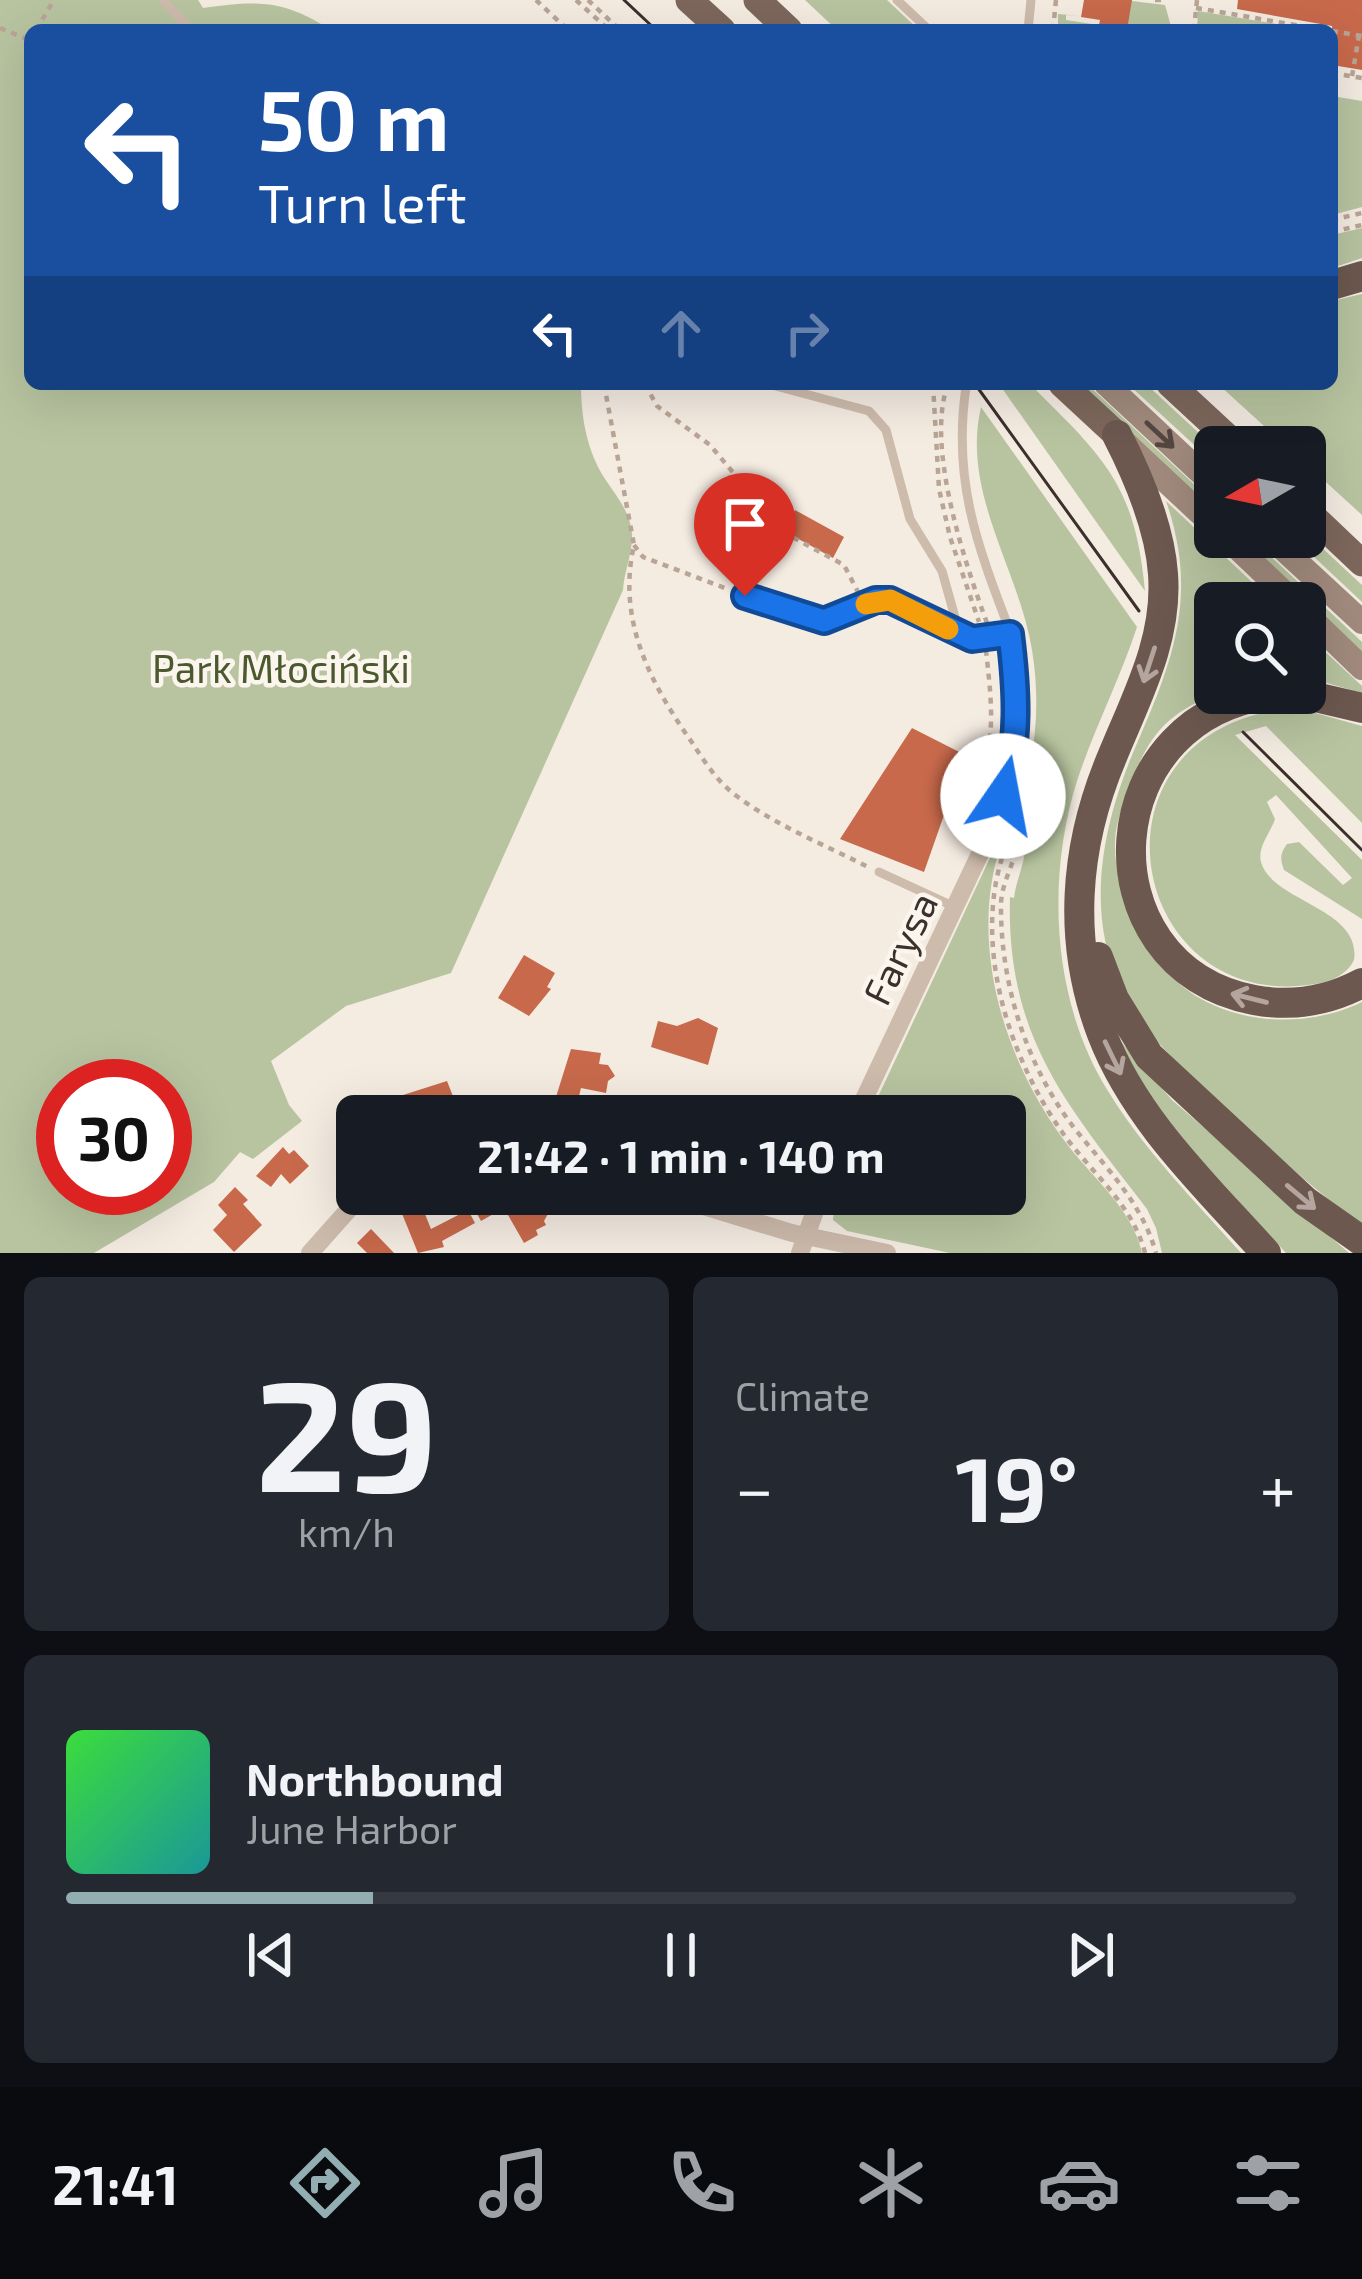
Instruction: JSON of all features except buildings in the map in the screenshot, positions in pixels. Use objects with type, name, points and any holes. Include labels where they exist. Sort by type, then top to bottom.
[{"type":"highway","points":[[1117,435],[1138,483],[1164,575],[1154,656],[1094,809],[1076,914],[1080,957],[1102,1036],[1145,1113],[1267,1253]]},
{"type":"highway","points":[[1326,700],[1362,708]]},
{"type":"highway","points":[[1210,714],[1178,736],[1163,754],[1136,808],[1130,836],[1133,881],[1152,927],[1202,980],[1227,993],[1293,1004],[1362,983]]},
{"type":"highway","points":[[1083,863],[1086,911],[1103,974],[1149,1057],[1305,1201],[1362,1241]]},
{"type":"main road","points":[[689,0],[715,24]]},
{"type":"main road","points":[[757,0],[783,24]]},
{"type":"main road","points":[[1068,390],[1194,506]]},
{"type":"main road","points":[[1112,390],[1194,466]]},
{"type":"main road","points":[[1176,390],[1215,426]]},
{"type":"main road","points":[[1326,529],[1362,563]]},
{"type":"main road","points":[[1248,558],[1272,582]]},
{"type":"main road","points":[[1293,558],[1362,622]]},
{"type":"main road","points":[[1326,633],[1362,668]]},
{"type":"street","name":"Farysa","points":[[866,1095],[994,822],[1011,770],[1018,698],[1001,635]]},
{"type":"street","points":[[310,1253],[344,1215]]},
{"type":"street","points":[[722,1215],[803,1244],[887,1253]]},
{"type":"street","points":[[803,1244],[813,1215]]},
{"type":"lane","points":[[163,0],[185,24]]},
{"type":"lane","points":[[897,0],[923,24]]},
{"type":"lane","points":[[790,390],[869,411],[878,418],[886,430],[910,519],[942,571],[960,634]]},
{"type":"lane","name":"Farysa","points":[[966,390],[960,445],[965,502],[1001,635]]},
{"type":"lane","points":[[745,596],[824,621],[876,600],[890,600],[972,639],[1001,635]]},
{"type":"lane","points":[[878,872],[955,907]]},
{"type":"path","points":[[536,0],[562,24]]},
{"type":"path","points":[[576,0],[602,24]]},
{"type":"path","points":[[587,0],[613,24]]},
{"type":"path","points":[[1196,4],[1294,24]]},
{"type":"path","points":[[1352,76],[1360,34]]},
{"type":"path","points":[[1338,74],[1362,78]]},
{"type":"path","points":[[605,390],[634,545],[628,601],[646,670],[713,773],[735,795],[878,872]]},
{"type":"path","points":[[648,390],[657,406],[710,445],[783,532],[844,565],[862,599]]},
{"type":"path","points":[[934,390],[937,408]]},
{"type":"path","points":[[945,390],[947,498],[1001,635],[997,664]]},
{"type":"path","points":[[634,545],[643,557],[745,596]]},
{"type":"path","points":[[982,803],[977,815],[1012,831],[1018,840],[1001,898],[1017,1022],[1052,1099],[1134,1200],[1148,1224],[1156,1253]]},
{"type":"path","points":[[1004,854],[991,922],[1010,1026],[1051,1115],[1138,1227],[1145,1253]]},
{"type":"green space","name":"Park Młociński","points":[[0,0],[198,0],[203,8],[270,5],[320,24],[24,24],[24,390],[581,390],[590,447],[624,507],[632,534],[623,590],[451,973],[346,1006],[271,1061],[289,1105],[302,1121],[253,1159],[240,1152],[214,1182],[192,1195],[192,1059],[36,1059],[36,1215],[158,1215],[94,1253],[0,1253]]},
{"type":"green space","points":[[805,0],[887,0],[913,24],[831,24]]},
{"type":"green space","points":[[1124,0],[1165,5],[1170,24],[1119,24]]},
{"type":"green space","points":[[1198,11],[1277,24],[1197,24]]},
{"type":"green space","points":[[1058,14],[1081,16],[1066,15],[1066,20],[1092,24],[1058,24]]},
{"type":"green space","points":[[1338,97],[1362,101],[1362,207],[1338,213]]},
{"type":"green space","points":[[1362,228],[1362,258],[1338,266],[1338,234]]},
{"type":"green space","points":[[1362,294],[1362,515],[1326,482],[1326,426],[1264,426],[1225,390],[1338,390],[1338,300]]},
{"type":"green space","points":[[1003,390],[1036,390],[1111,474],[1133,523],[1145,591]]},
{"type":"green space","points":[[1084,390],[1093,390],[1194,484],[1194,494]]},
{"type":"green space","points":[[1135,390],[1152,390],[1194,429],[1194,445]]},
{"type":"green space","points":[[981,407],[1137,627],[1077,781],[1067,819],[1058,899],[1065,980],[1075,1019],[1089,1056],[1122,1113],[1241,1253],[1162,1253],[1147,1209],[1067,1101],[1030,1030],[1011,946],[1010,897],[1014,898],[1025,849],[1014,824],[1034,738],[1035,672],[1025,620],[985,500],[977,439]]},
{"type":"green space","points":[[1166,501],[1194,527],[1194,558],[1226,558],[1252,582],[1194,582],[1194,704],[1155,736],[1132,781],[1117,827],[1120,880],[1159,963],[1192,993],[1214,1005],[1238,1014],[1289,1019],[1314,1017],[1362,1002],[1362,1225],[1166,1052],[1130,1005],[1110,959],[1103,929],[1102,867],[1114,806],[1161,686],[1177,628],[1181,598],[1176,535]]},
{"type":"green space","points":[[1326,552],[1362,585],[1362,602],[1315,558],[1326,558]]},
{"type":"green space","points":[[1261,558],[1272,558],[1298,582],[1286,582]]},
{"type":"green space","points":[[1326,608],[1362,642],[1362,655],[1326,620]]},
{"type":"green space","points":[[1326,653],[1362,686],[1362,693],[1327,683]]},
{"type":"green space","points":[[1268,714],[1319,714],[1362,726],[1362,823],[1266,726],[1235,735],[1362,860],[1362,919],[1284,870],[1281,857],[1287,844],[1299,842],[1343,885],[1352,878],[1276,795],[1267,802],[1275,819],[1260,856],[1268,876],[1331,917],[1353,942],[1354,960],[1328,981],[1308,985],[1247,981],[1199,956],[1167,915],[1151,866],[1153,815],[1175,768],[1218,730]]},
{"type":"green space","points":[[996,845],[1000,847],[988,926],[991,965],[1011,1044],[1047,1116],[1122,1210],[1142,1253],[950,1253],[847,1231],[833,1215],[1026,1215],[1026,1095],[879,1095]]},
{"type":"green space","points":[[1117,1037],[1172,1100],[1349,1253],[1286,1253],[1173,1129]]},
{"type":"tram line","points":[[624,0],[650,24]]},
{"type":"tram line","points":[[979,390],[1139,611]]},
{"type":"tram line","points":[[1243,732],[1362,850]]},
{"type":"slow traffic","points":[[866,604],[898,602],[948,629]]},
{"type":"route","points":[[745,596],[824,621],[876,600],[890,600],[972,639],[1010,634],[1018,698],[1011,770],[1003,796]]}]
